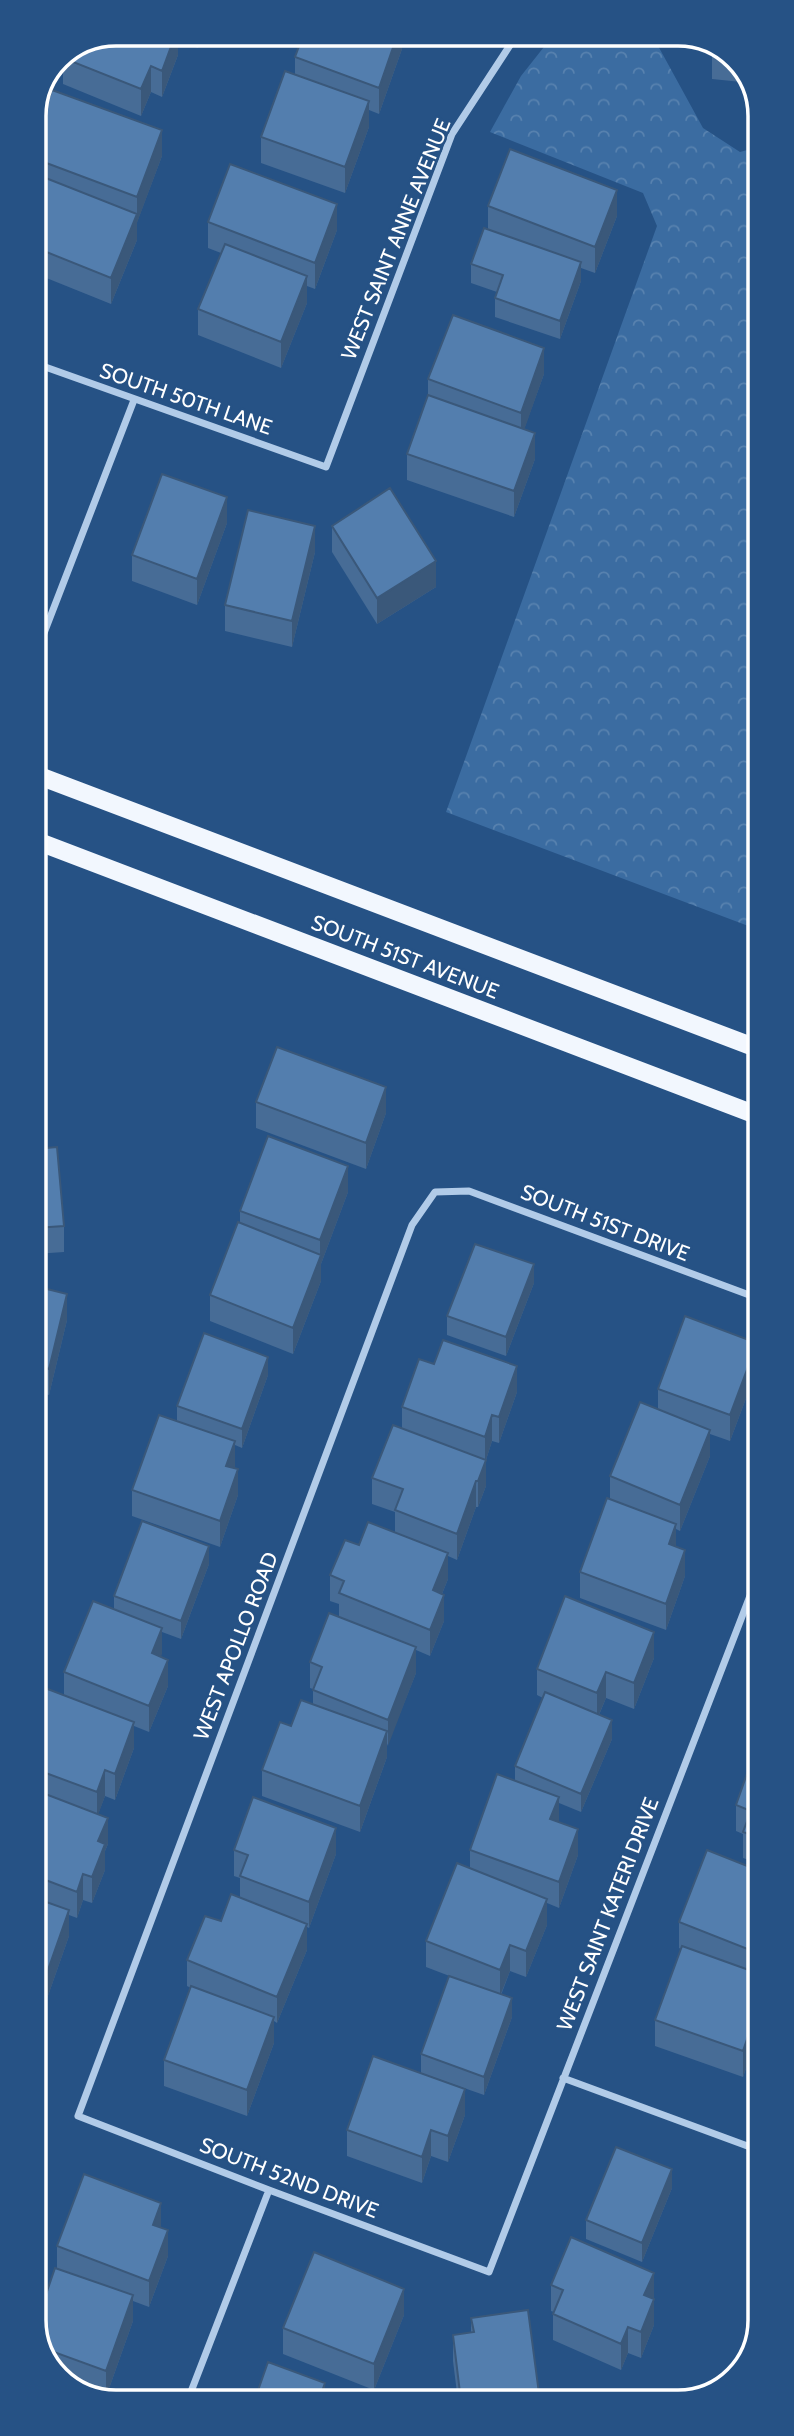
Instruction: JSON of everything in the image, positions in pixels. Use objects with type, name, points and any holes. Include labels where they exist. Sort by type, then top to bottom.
[{"type":"main road","name":"SOUTH 51ST AVENUE","points":[[46,779],[748,1045]]},
{"type":"main road","name":"SOUTH 51ST AVENUE","points":[[46,845],[748,1112]]},
{"type":"street","name":"WEST SAINT ANNE AVENUE","points":[[326,467],[452,134],[510,46]]},
{"type":"street","name":"SOUTH 50TH LANE","points":[[46,367],[326,467]]},
{"type":"street","points":[[46,628],[134,400]]},
{"type":"street","name":"SOUTH 51ST DRIVE","points":[[435,1192],[469,1191],[748,1295]]},
{"type":"street","name":"WEST APOLLO ROAD","points":[[78,2116],[412,1225],[435,1192]]},
{"type":"street","name":"WEST SAINT KATERI DRIVE","points":[[489,2272],[748,1601]]},
{"type":"street","points":[[563,2078],[748,2146]]},
{"type":"street","name":"SOUTH 52ND DRIVE","points":[[78,2116],[489,2272]]},
{"type":"street","points":[[192,2390],[269,2190]]},
{"type":"green space","points":[[545,46],[658,46],[703,128],[740,152],[748,150],[748,926],[446,812],[657,226],[643,193],[490,132],[521,76]]},
{"type":"building","points":[[171,46],[162,71],[151,66],[141,89],[72,61],[102,47]]},
{"type":"building","points":[[299,46],[394,46],[379,88],[295,57]]},
{"type":"building","points":[[285,71],[369,101],[345,167],[261,137]]},
{"type":"building","points":[[52,90],[162,130],[137,197],[46,163],[47,103]]},
{"type":"building","points":[[510,149],[617,190],[595,247],[488,206]]},
{"type":"building","points":[[230,164],[337,204],[315,263],[208,222]]},
{"type":"building","points":[[46,178],[137,214],[111,278],[46,252]]},
{"type":"building","points":[[484,228],[581,262],[560,321],[495,298],[503,275],[471,264]]},
{"type":"building","points":[[225,244],[307,276],[281,342],[198,309]]},
{"type":"building","points":[[453,315],[544,348],[521,413],[428,379]]},
{"type":"building","points":[[428,395],[535,433],[514,491],[407,454]]},
{"type":"building","points":[[162,474],[227,497],[197,579],[132,555]]},
{"type":"building","points":[[390,488],[436,561],[377,598],[332,526]]},
{"type":"building","points":[[248,510],[315,526],[292,621],[225,605]]},
{"type":"building","points":[[277,1047],[386,1087],[366,1143],[256,1102]]},
{"type":"building","points":[[268,1136],[348,1166],[320,1240],[240,1211]]},
{"type":"building","points":[[57,1147],[64,1226],[46,1227],[46,1148]]},
{"type":"building","points":[[238,1222],[321,1255],[293,1328],[210,1295]]},
{"type":"building","points":[[475,1244],[534,1264],[506,1337],[447,1316]]},
{"type":"building","points":[[46,1289],[67,1294],[49,1369],[46,1368]]},
{"type":"building","points":[[685,1316],[748,1340],[748,1367],[730,1415],[658,1389]]},
{"type":"building","points":[[204,1333],[268,1357],[242,1429],[177,1406]]},
{"type":"building","points":[[443,1340],[517,1366],[499,1417],[492,1415],[485,1437],[402,1407],[419,1359],[434,1364]]},
{"type":"building","points":[[640,1402],[710,1430],[680,1505],[610,1476]]},
{"type":"building","points":[[159,1415],[235,1441],[226,1466],[238,1469],[220,1521],[132,1490]]},
{"type":"building","points":[[393,1425],[486,1460],[457,1534],[395,1510],[403,1489],[372,1478]]},
{"type":"building","points":[[607,1498],[676,1524],[669,1544],[685,1550],[666,1604],[580,1572]]},
{"type":"building","points":[[142,1521],[209,1546],[181,1621],[114,1596]]},
{"type":"building","points":[[368,1522],[448,1553],[433,1590],[444,1595],[430,1630],[339,1593],[344,1581],[330,1575],[345,1540],[359,1545]]},
{"type":"building","points":[[565,1596],[654,1632],[634,1683],[606,1672],[597,1693],[537,1669]]},
{"type":"building","points":[[93,1601],[162,1628],[152,1653],[168,1660],[149,1706],[64,1672]]},
{"type":"building","points":[[329,1613],[416,1647],[388,1720],[313,1690],[322,1667],[310,1662]]},
{"type":"building","points":[[46,1688],[134,1722],[115,1774],[105,1770],[97,1792],[46,1773]]},
{"type":"building","points":[[545,1692],[612,1720],[581,1794],[515,1766]]},
{"type":"building","points":[[301,1700],[387,1731],[360,1806],[262,1770],[280,1722],[291,1726]]},
{"type":"building","points":[[748,1771],[748,1810],[736,1805]]},
{"type":"building","points":[[497,1774],[559,1797],[550,1819],[578,1829],[559,1882],[470,1850]]},
{"type":"building","points":[[46,1794],[108,1818],[98,1841],[105,1844],[92,1877],[83,1874],[77,1892],[46,1880]]},
{"type":"building","points":[[253,1797],[336,1828],[309,1902],[240,1876],[248,1855],[234,1850]]},
{"type":"building","points":[[748,1819],[748,1834],[743,1832]]},
{"type":"building","points":[[707,1850],[748,1866],[748,1949],[679,1922]]},
{"type":"building","points":[[457,1863],[547,1899],[526,1951],[510,1945],[500,1970],[426,1941]]},
{"type":"building","points":[[231,1894],[307,1924],[277,1997],[187,1960],[205,1916],[221,1921]]},
{"type":"building","points":[[46,1902],[69,1910],[46,1975]]},
{"type":"building","points":[[682,1946],[748,1970],[748,2036],[743,2051],[655,2020]]},
{"type":"building","points":[[449,1976],[512,1998],[484,2077],[421,2054]]},
{"type":"building","points":[[191,1986],[274,2017],[247,2090],[164,2060]]},
{"type":"building","points":[[373,2056],[465,2089],[448,2136],[431,2130],[422,2157],[347,2130]]},
{"type":"building","points":[[616,2147],[672,2169],[642,2243],[586,2220]]},
{"type":"building","points":[[84,2174],[161,2203],[153,2225],[168,2230],[149,2281],[57,2246]]},
{"type":"building","points":[[571,2237],[654,2273],[644,2295],[654,2299],[641,2332],[628,2327],[621,2344],[553,2314],[563,2290],[551,2285]]},
{"type":"building","points":[[314,2252],[404,2289],[374,2364],[283,2328]]},
{"type":"building","points":[[55,2268],[133,2295],[106,2371],[53,2352],[46,2329],[46,2294]]},
{"type":"building","points":[[528,2310],[539,2390],[460,2390],[453,2335],[474,2332],[471,2318]]},
{"type":"building","points":[[268,2362],[325,2383],[322,2390],[258,2390]]}]
